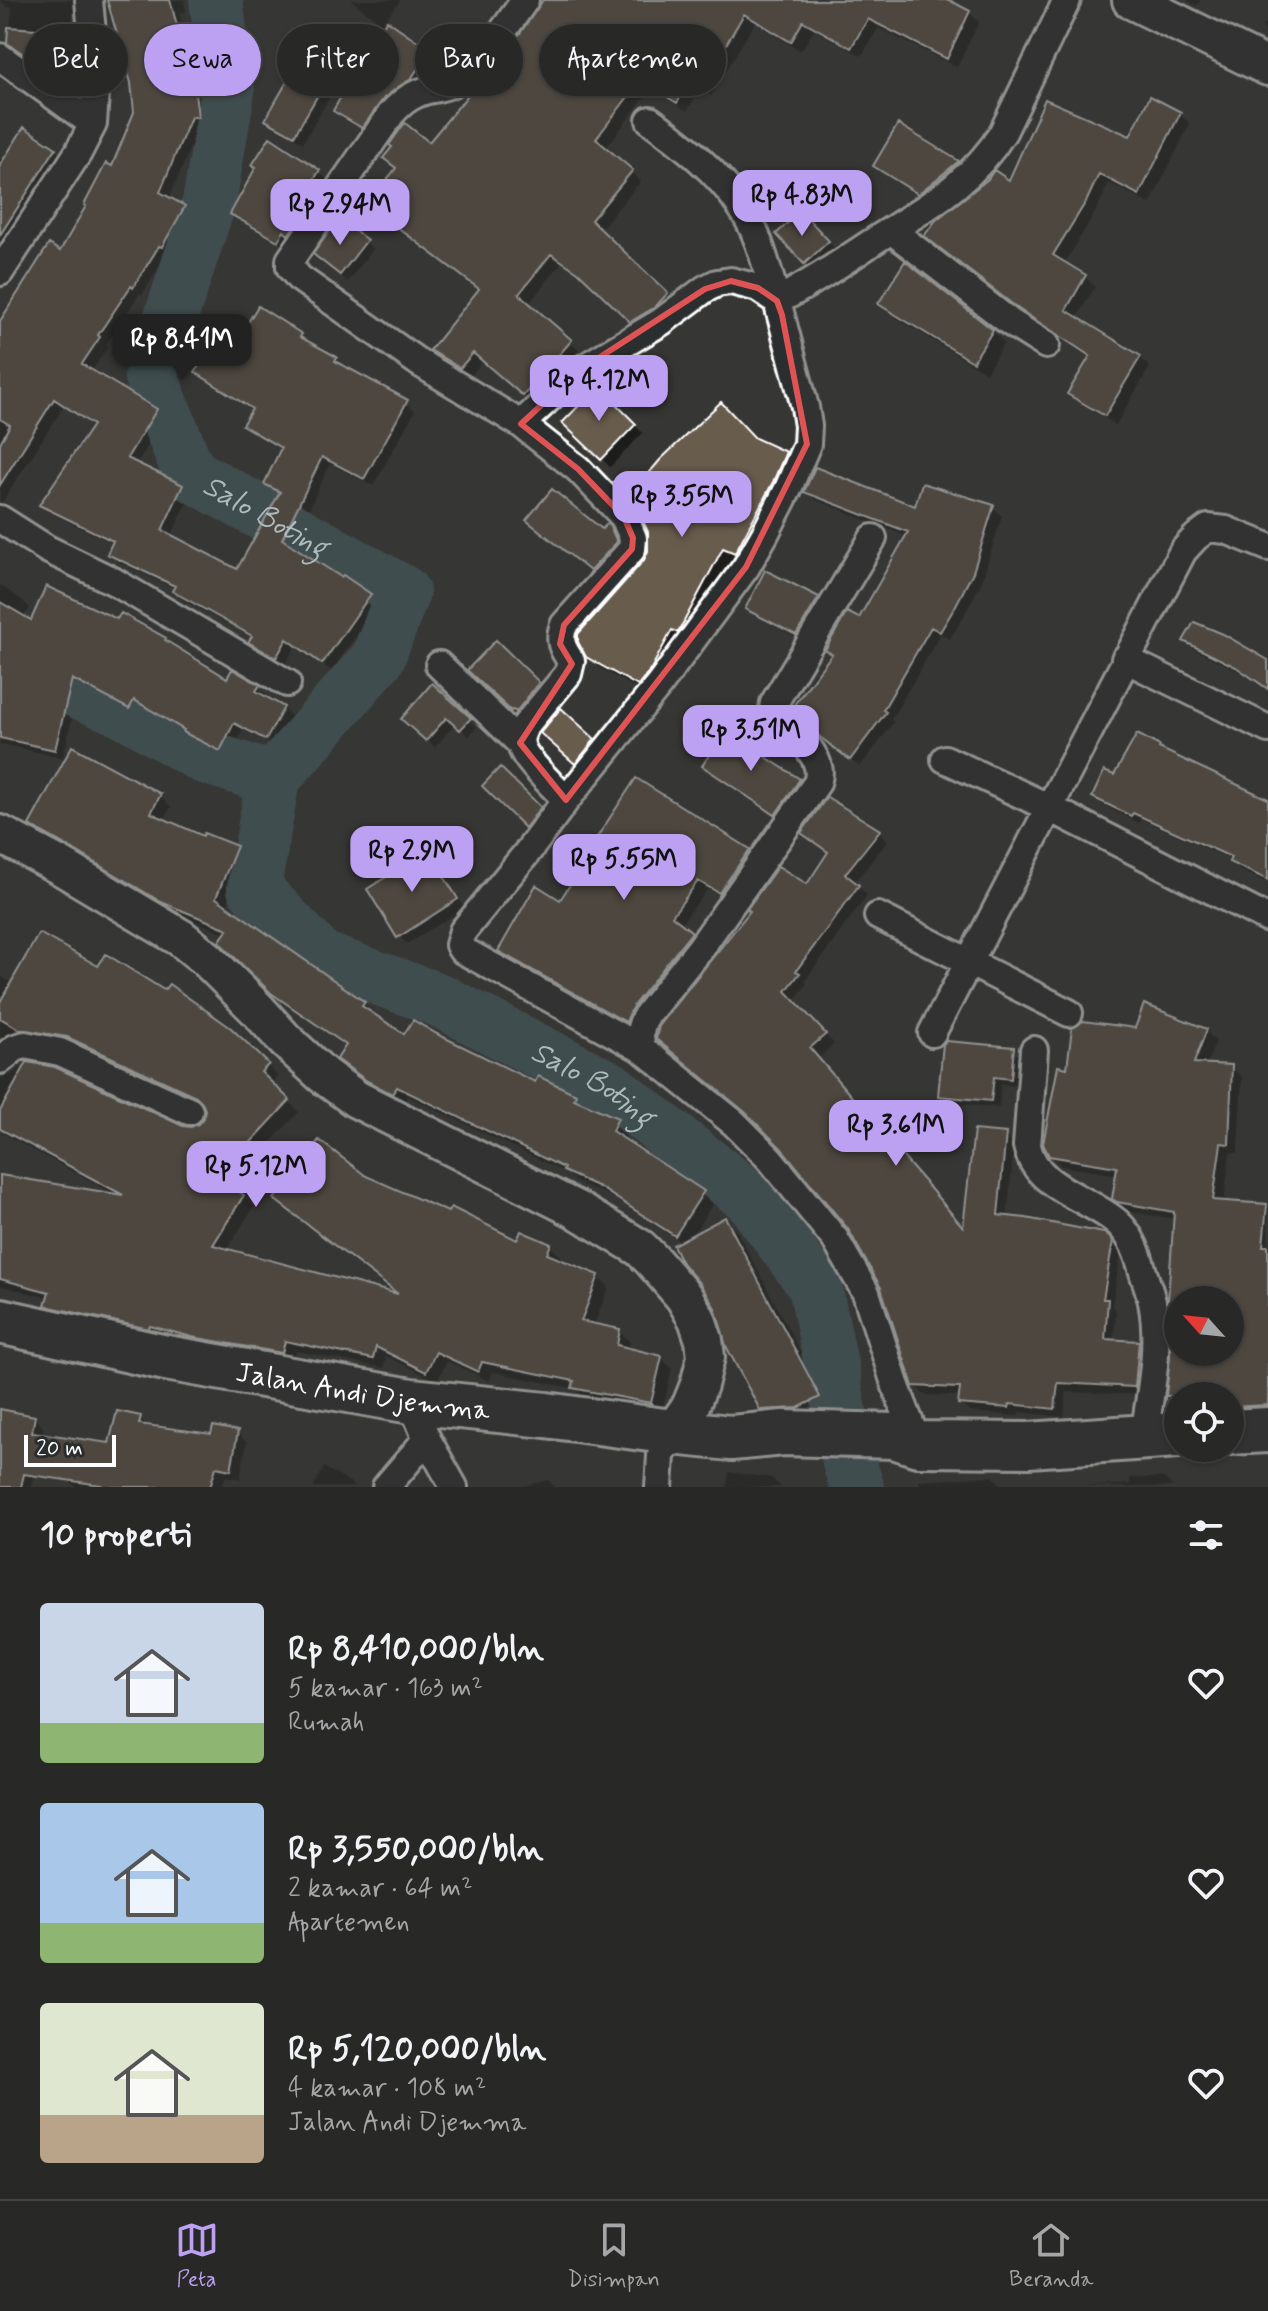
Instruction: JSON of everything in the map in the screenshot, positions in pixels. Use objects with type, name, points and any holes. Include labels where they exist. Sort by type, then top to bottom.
[{"type":"highway","name":"Jalan Andi Djemma","points":[[0,1321],[419,1420],[546,1415],[784,1446],[901,1447]]},
{"type":"highway","points":[[1244,1431],[1268,1430]]},
{"type":"highway","points":[[901,1447],[1028,1445],[1161,1436]]},
{"type":"street","points":[[0,272],[93,124],[96,76],[89,0]]},
{"type":"street","points":[[520,743],[525,726],[568,674],[571,666],[560,644],[564,625],[632,549],[633,538],[624,517],[578,469],[521,424],[418,362],[299,278],[290,267],[290,260],[391,114],[414,95],[456,82],[480,59],[525,0]]},
{"type":"street","points":[[777,301],[805,287],[939,200],[969,175],[992,151],[1014,112],[1067,0]]},
{"type":"street","points":[[1131,0],[1268,67]]},
{"type":"street","points":[[0,57],[93,124]]},
{"type":"street","points":[[650,120],[687,148],[742,208],[757,240],[777,301],[806,416],[807,444],[746,567],[659,685],[469,922],[459,938],[459,945],[462,950],[642,1049],[734,1123],[770,1159],[835,1239],[866,1293],[895,1384],[901,1447]]},
{"type":"street","points":[[891,230],[1011,323],[1046,345]]},
{"type":"street","points":[[521,424],[577,372],[661,322],[717,283],[731,281],[758,288],[777,301]]},
{"type":"street","points":[[0,519],[47,549],[113,581],[287,683]]},
{"type":"street","points":[[932,1033],[1183,551],[1208,528],[1226,530],[1268,547]]},
{"type":"street","points":[[642,1049],[640,1027],[646,1016],[701,947],[817,783],[821,773],[818,760],[776,717],[774,703],[873,538]]},
{"type":"street","points":[[1125,659],[1268,729]]},
{"type":"street","points":[[439,665],[520,743],[524,753],[566,800]]},
{"type":"street","points":[[945,759],[1050,808],[1268,919]]},
{"type":"street","points":[[0,834],[181,938],[207,959],[323,1075],[356,1099],[575,1209],[640,1248],[684,1297],[697,1319],[706,1357],[691,1405],[672,1432],[661,1456],[659,1487]]},
{"type":"street","points":[[878,916],[1069,1013]]},
{"type":"street","points":[[0,1060],[15,1048],[25,1045],[60,1052],[189,1111]]},
{"type":"street","points":[[1034,1050],[1027,1146],[1029,1158],[1039,1173],[1117,1222],[1130,1236],[1152,1302],[1161,1436]]},
{"type":"street","points":[[386,1487],[419,1420]]},
{"type":"street","points":[[419,1420],[454,1487]]},
{"type":"highlighted area","points":[[731,281],[758,288],[777,301],[782,315],[807,444],[746,567],[566,800],[520,743],[572,664],[560,644],[564,625],[632,549],[633,538],[624,517],[578,469],[521,424],[577,372],[705,289]]},
{"type":"building","points":[[107,0],[170,0],[177,24],[144,24],[144,96],[195,96],[198,117],[191,117],[160,192],[185,206],[162,247],[159,246],[133,288],[131,286],[82,364],[157,409],[127,458],[183,485],[162,530],[237,569],[280,492],[264,484],[281,448],[242,425],[252,409],[195,372],[222,330],[237,340],[258,306],[302,334],[300,337],[337,357],[335,361],[408,400],[364,479],[322,457],[282,539],[371,594],[322,664],[287,639],[276,658],[248,642],[252,636],[172,591],[175,586],[107,554],[113,541],[39,505],[93,425],[54,399],[0,485],[0,443],[10,425],[0,419],[0,321],[49,244],[60,251],[106,163],[112,166],[134,112],[128,73],[128,24],[114,24]]},
{"type":"building","points":[[543,0],[949,0],[970,11],[947,59],[868,19],[851,48],[803,21],[791,42],[744,14],[726,45],[726,24],[539,24],[539,96],[629,96],[596,139],[633,170],[591,220],[668,293],[655,307],[630,322],[578,272],[551,254],[519,294],[572,340],[523,396],[473,353],[460,368],[430,350],[479,289],[368,205],[396,168],[383,158],[405,123],[429,142],[467,96],[523,96],[523,29]]},
{"type":"building","points":[[8,27],[24,28],[24,53],[7,43]]},
{"type":"building","points":[[399,28],[415,40],[415,73],[399,87]]},
{"type":"building","points":[[279,96],[317,96],[294,136],[265,120]]},
{"type":"building","points":[[341,96],[387,96],[362,128],[333,111]]},
{"type":"building","points":[[665,96],[681,96],[677,103]]},
{"type":"building","points":[[1150,96],[1181,112],[1139,195],[1099,174],[1087,200],[1053,255],[1086,275],[1066,310],[1141,356],[1105,416],[1067,394],[1090,356],[1020,310],[924,236],[936,220],[988,179],[994,170],[1009,180],[1045,99],[1130,136]]},
{"type":"building","points":[[898,124],[959,161],[918,194],[873,166]]},
{"type":"building","points":[[24,127],[56,148],[0,235],[0,165]]},
{"type":"building","points":[[270,137],[320,170],[306,192],[314,198],[288,235],[284,231],[278,241],[230,214],[256,167],[252,165]]},
{"type":"building","points":[[801,211],[829,241],[804,264],[776,234]]},
{"type":"building","points":[[339,218],[367,240],[340,275],[313,254]]},
{"type":"building","points":[[905,261],[993,330],[973,362],[878,304]]},
{"type":"building","points":[[598,386],[636,424],[601,460],[562,423]]},
{"type":"building","points":[[721,402],[755,438],[786,452],[735,553],[723,548],[678,633],[672,630],[638,686],[586,657],[578,642],[578,634],[644,560],[648,551],[648,532],[638,510],[628,498],[660,460]]},
{"type":"building","points":[[815,467],[915,506],[922,483],[994,505],[973,572],[955,607],[940,632],[931,627],[883,710],[886,712],[850,760],[791,709],[832,654],[825,650],[847,612],[859,618],[908,532],[804,492]]},
{"type":"building","points":[[552,489],[602,529],[608,523],[610,526],[617,542],[590,571],[526,520]]},
{"type":"building","points":[[765,570],[819,597],[796,635],[745,609]]},
{"type":"building","points":[[46,586],[117,619],[121,613],[227,678],[232,669],[260,685],[256,691],[284,707],[266,740],[234,723],[220,751],[183,732],[134,700],[129,709],[72,679],[55,750],[0,738],[0,602],[31,620]]},
{"type":"building","points":[[1194,622],[1223,634],[1268,660],[1268,689],[1236,667],[1183,641]]},
{"type":"building","points":[[496,640],[539,682],[516,712],[511,711],[467,670]]},
{"type":"building","points":[[432,683],[471,718],[460,730],[446,718],[426,741],[401,719]]},
{"type":"building","points":[[561,708],[595,739],[575,764],[540,733]]},
{"type":"building","points":[[725,731],[800,779],[775,815],[702,766]]},
{"type":"building","points":[[1137,734],[1159,748],[1268,799],[1268,880],[1229,862],[1231,857],[1092,797],[1104,771],[1114,775]]},
{"type":"building","points":[[72,746],[161,794],[151,813],[203,836],[204,833],[237,846],[216,898],[365,1002],[362,1006],[404,1034],[413,1020],[535,1082],[538,1076],[576,1094],[574,1099],[618,1118],[612,1131],[704,1191],[675,1236],[599,1187],[563,1171],[564,1168],[397,1087],[392,1094],[367,1081],[337,1059],[346,1045],[271,993],[219,942],[228,929],[161,902],[29,825]]},
{"type":"building","points":[[500,767],[541,807],[525,828],[482,786]]},
{"type":"building","points":[[636,778],[750,849],[719,893],[698,881],[672,916],[692,932],[633,1006],[626,1022],[498,951],[536,885],[560,900]]},
{"type":"building","points":[[827,797],[880,830],[845,874],[859,885],[796,971],[800,973],[786,991],[826,1034],[810,1048],[963,1227],[974,1130],[1006,1133],[998,1215],[1104,1233],[1113,1241],[1103,1299],[1108,1299],[1105,1339],[1139,1341],[1135,1387],[1058,1383],[1055,1409],[1010,1404],[1009,1408],[958,1404],[960,1388],[913,1386],[881,1288],[848,1229],[782,1149],[745,1112],[656,1039],[659,1025],[750,911],[747,909],[778,866],[807,884],[828,852],[801,833]]},
{"type":"building","points":[[428,851],[458,899],[397,938],[367,889]]},
{"type":"building","points":[[39,933],[98,966],[106,954],[164,990],[169,984],[231,1028],[269,1064],[261,1072],[290,1100],[218,1178],[244,1195],[213,1245],[398,1294],[274,1199],[319,1140],[366,1176],[448,1212],[451,1207],[517,1240],[521,1231],[551,1244],[547,1254],[599,1275],[581,1321],[620,1329],[617,1345],[662,1356],[651,1403],[572,1388],[574,1381],[482,1362],[478,1372],[436,1352],[426,1372],[376,1347],[373,1359],[285,1341],[282,1353],[150,1326],[149,1329],[50,1307],[45,1305],[49,1292],[0,1279],[0,1175],[123,1195],[0,1129],[0,1111],[27,1062],[55,1067],[183,1126],[198,1124],[205,1110],[196,1096],[67,1037],[21,1030],[0,1018],[0,1002]]},
{"type":"building","points":[[1144,1004],[1207,1029],[1194,1063],[1232,1065],[1229,1144],[1221,1143],[1213,1200],[1267,1204],[1263,1246],[1268,1246],[1268,1405],[1244,1406],[1244,1382],[1167,1382],[1169,1366],[1244,1366],[1244,1286],[1169,1286],[1174,1212],[1117,1202],[1112,1199],[1117,1167],[1049,1156],[1043,1144],[1058,1066],[1067,1068],[1072,1028],[1083,1021],[1135,1028]]},
{"type":"building","points":[[946,1041],[1014,1047],[1011,1079],[994,1077],[991,1101],[938,1096],[943,1044]]},
{"type":"building","points":[[725,1217],[820,1397],[798,1408],[760,1410],[726,1346],[715,1308],[682,1263],[673,1245]]},
{"type":"building","points":[[0,1409],[35,1416],[32,1432],[109,1443],[117,1411],[141,1416],[139,1424],[211,1434],[213,1426],[238,1431],[231,1470],[216,1467],[210,1487],[100,1487],[24,1474],[21,1487],[0,1487]]},
{"type":"waterway","name":"Salo Boting","points":[[216,0],[228,91],[209,203],[151,377],[189,473],[403,592],[378,658],[273,779],[254,888],[321,958],[439,1000],[610,1088],[750,1198],[815,1286],[849,1462],[857,1487]]},
{"type":"waterway","name":"Salo Boting","points":[[0,659],[127,712],[202,756],[273,779]]}]
